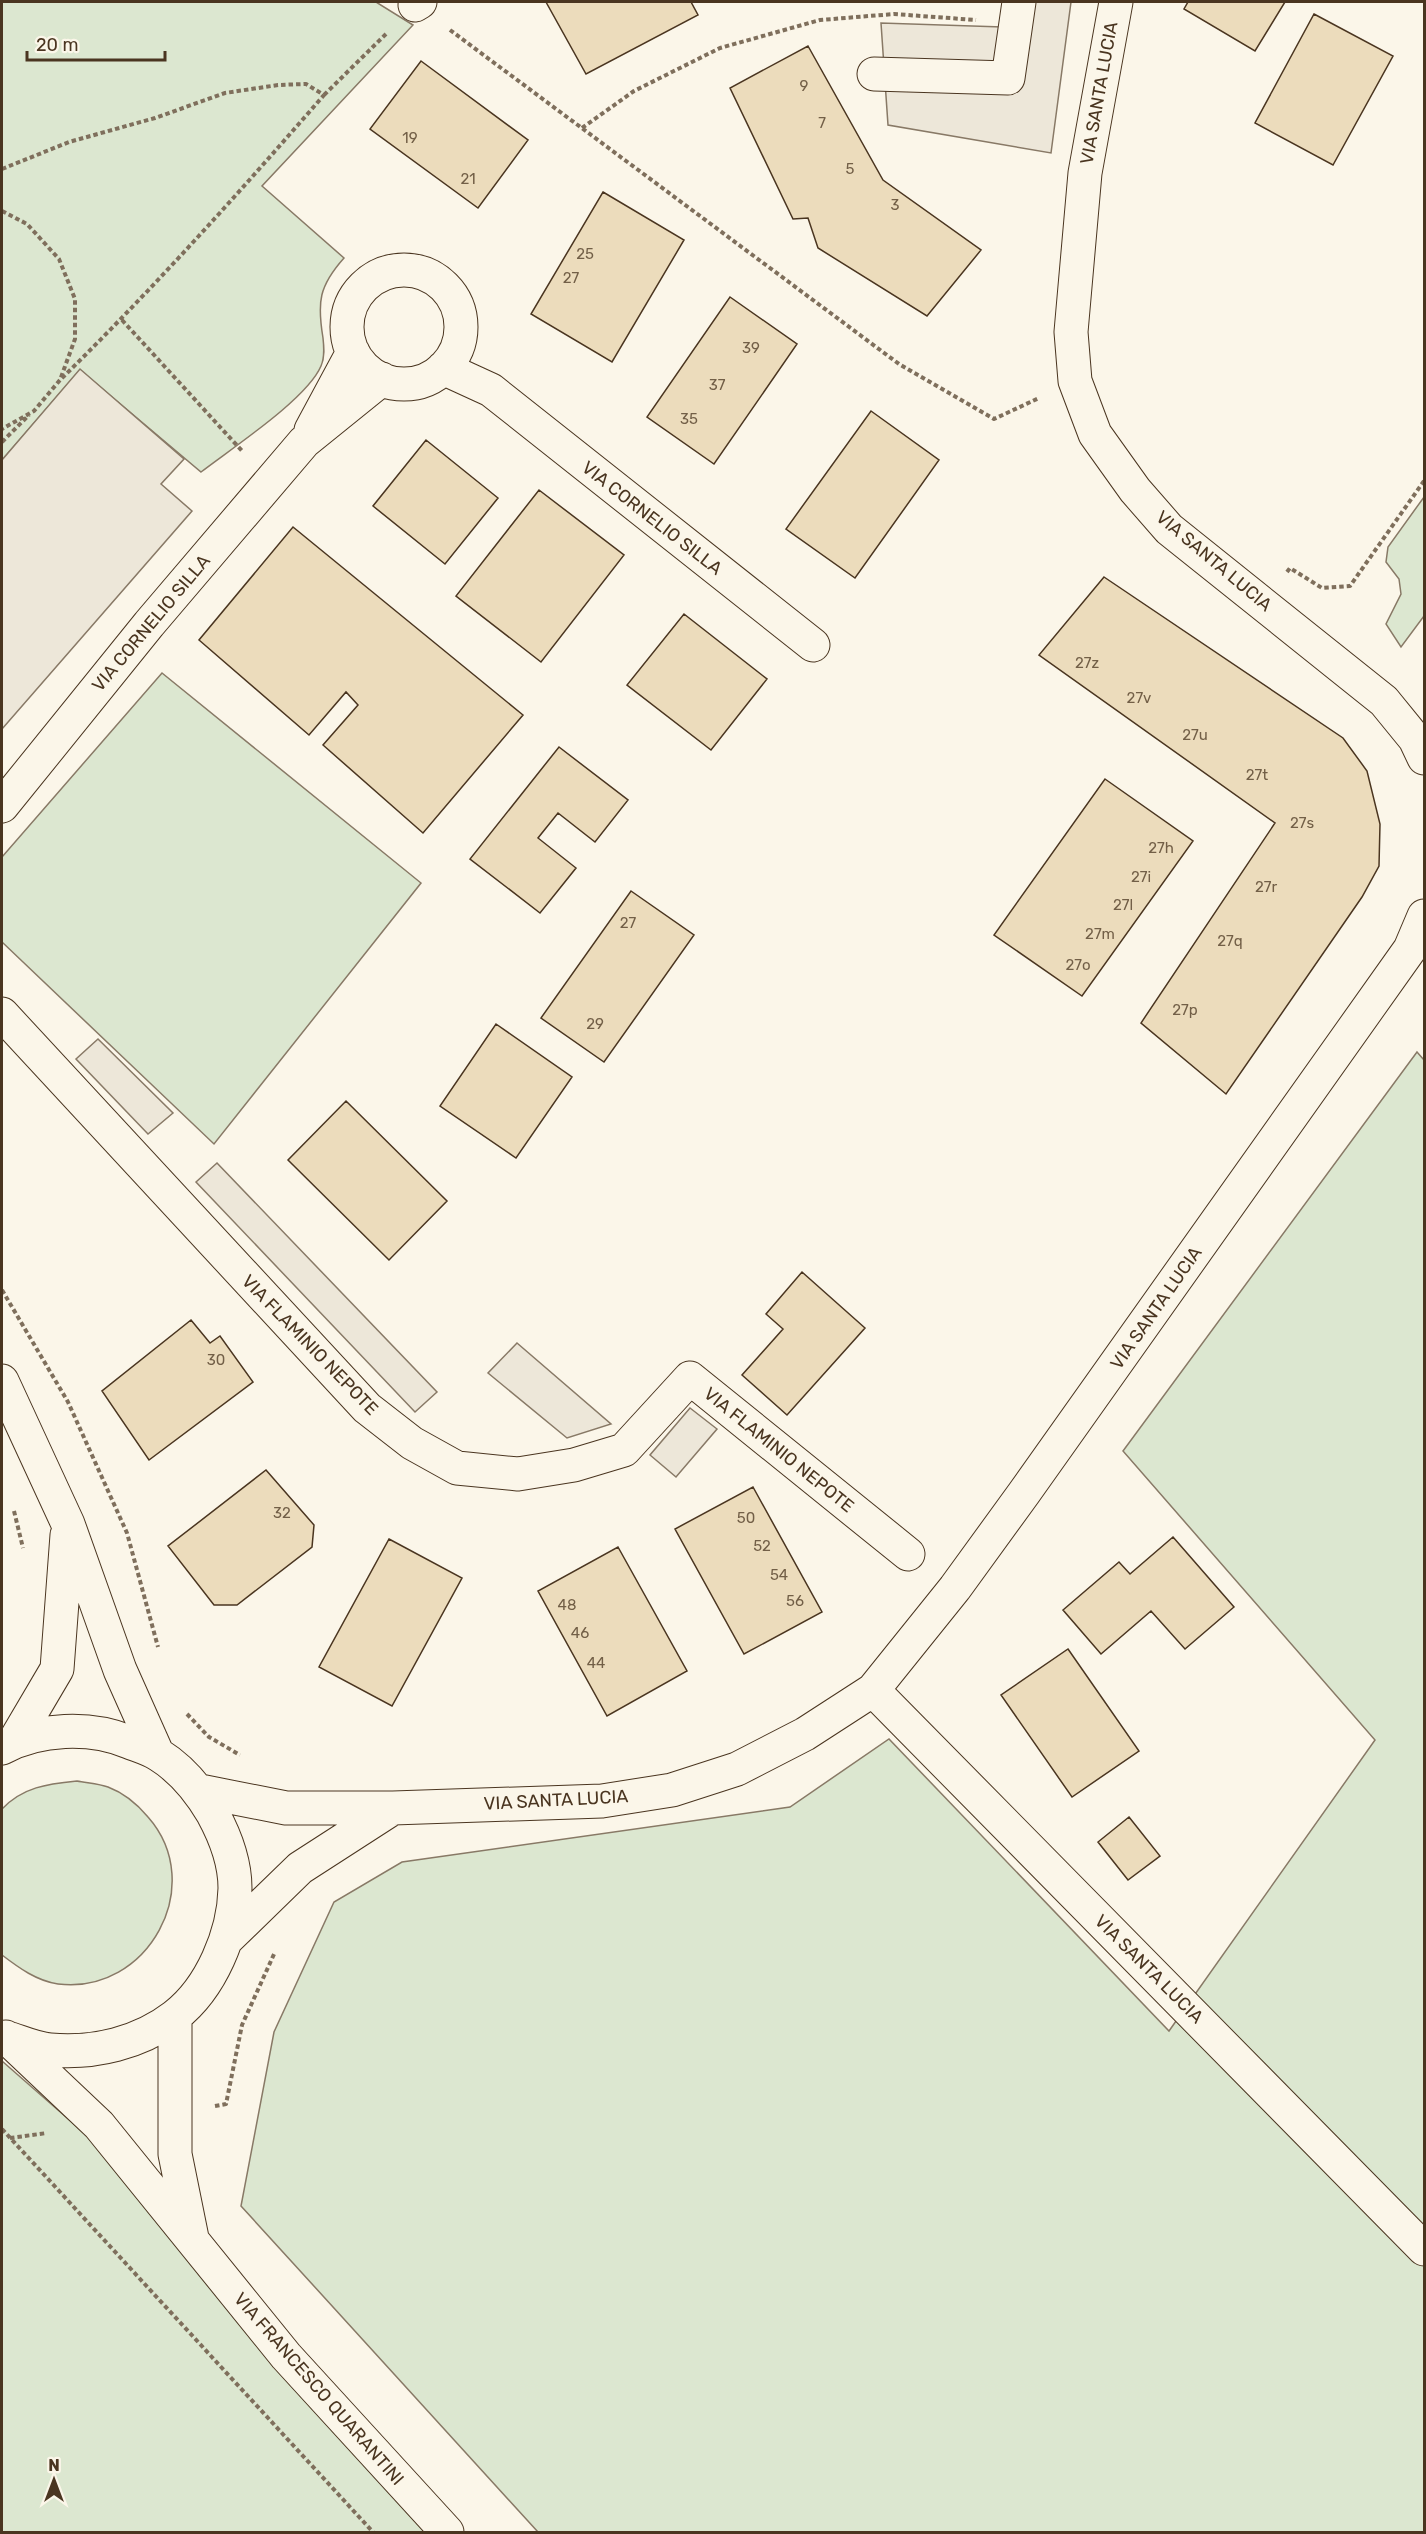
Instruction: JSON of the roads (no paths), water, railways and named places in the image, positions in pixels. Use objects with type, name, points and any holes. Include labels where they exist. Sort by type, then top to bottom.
[{"type":"street","name":"VIA SANTA LUCIA","points":[[1116,2],[1085,173],[1071,332],[1076,381],[1095,434],[1135,490],[1169,529],[1384,701],[1414,739],[1425,758]]},
{"type":"street","points":[[874,75],[1008,78],[1017,12]]},
{"type":"street","points":[[397,270],[415,271],[432,278],[446,289],[456,304],[460,322],[451,354],[430,377],[414,382],[398,383],[370,373],[353,352],[347,336],[347,317],[353,300],[372,280],[397,270]]},
{"type":"street","name":"VIA CORNELIO SILLA","points":[[304,442],[353,352]]},
{"type":"street","name":"VIA CORNELIO SILLA","points":[[451,354],[491,390],[813,645]]},
{"type":"street","name":"VIA CORNELIO SILLA","points":[[2,807],[157,615],[304,442],[382,379]]},
{"type":"street","name":"VIA SANTA LUCIA","points":[[200,1791],[286,1808],[393,1808],[602,1801],[672,1790],[738,1769],[805,1734],[873,1689],[955,1588],[1031,1484],[1410,949],[1425,916]]},
{"type":"street","name":"VIA FLAMINIO NEPOTE","points":[[2,1014],[367,1408],[412,1443],[457,1468],[518,1474],[574,1465],[624,1450],[690,1378],[908,1554]]},
{"type":"street","points":[[2,1382],[68,1524],[120,1670],[157,1753]]},
{"type":"street","points":[[8,1745],[57,1669],[68,1524]]},
{"type":"street","name":"VIA SANTA LUCIA","points":[[873,1689],[1425,2249]]},
{"type":"street","points":[[4,2036],[48,2050],[93,2050],[137,2039],[175,2016],[207,1980],[228,1938],[235,1887],[225,1837],[200,1791],[157,1753],[111,1735],[62,1731],[8,1745]]},
{"type":"street","points":[[228,1938],[300,1868],[393,1808]]},
{"type":"street","name":"VIA FRANCESCO QUARANTINI","points":[[175,2016],[175,2154],[193,2242]]},
{"type":"street","name":"VIA FRANCESCO QUARANTINI","points":[[4,2036],[99,2125],[286,2356],[447,2532]]}]
